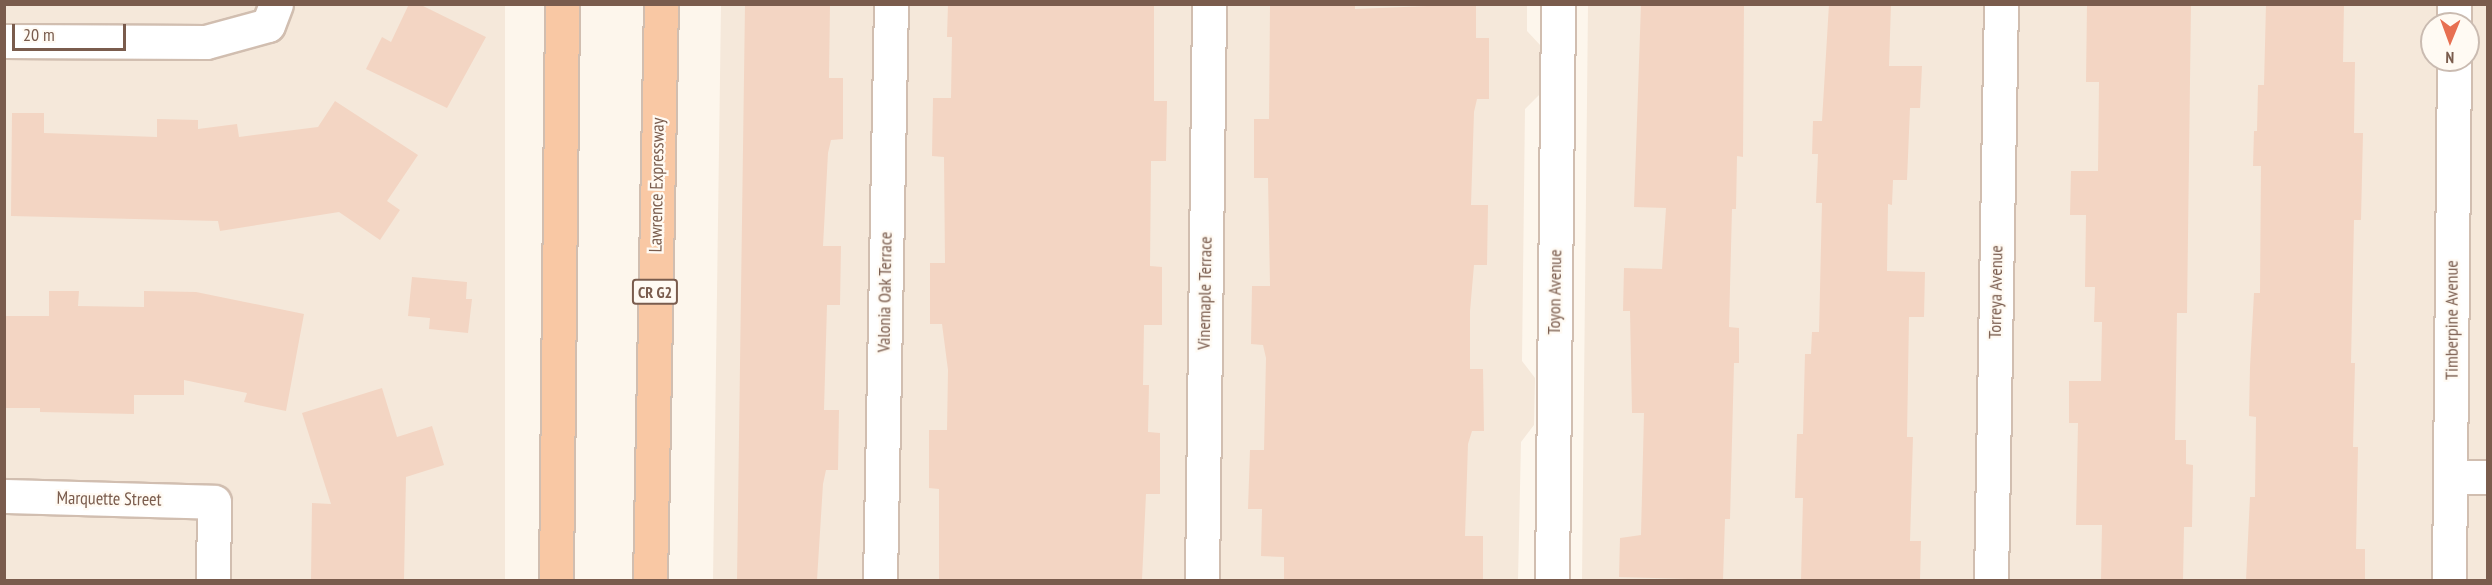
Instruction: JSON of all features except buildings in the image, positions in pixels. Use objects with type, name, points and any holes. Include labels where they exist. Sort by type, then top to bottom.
[{"type":"highway","points":[[556,580],[562,4]]},
{"type":"highway","name":"Lawrence Expressway","points":[[650,580],[661,4]]},
{"type":"street","name":"Valonia Oak Terrace","points":[[880,580],[891,4]]},
{"type":"street","name":"Vinemaple Terrace","points":[[1202,580],[1209,4]]},
{"type":"street","name":"Toyon Avenue","points":[[1552,580],[1558,4]]},
{"type":"street","name":"Torreya Avenue","points":[[1991,580],[2001,4]]},
{"type":"street","points":[[4,41],[206,42],[272,15]]},
{"type":"street","name":"Timberpine Avenue","points":[[2449,580],[2454,72]]},
{"type":"street","points":[[2451,476],[2487,477]]},
{"type":"street","name":"Marquette Street","points":[[4,496],[214,502],[213,580]]},
{"type":"shaded area","points":[[4,5],[505,5],[505,580],[4,580]]},
{"type":"shaded area","points":[[721,5],[1527,5],[1527,31],[1541,46],[1540,94],[1525,109],[1522,361],[1535,378],[1534,425],[1521,442],[1518,580],[713,580]]},
{"type":"shaded area","points":[[1588,5],[2487,5],[2487,580],[1582,580]]}]
